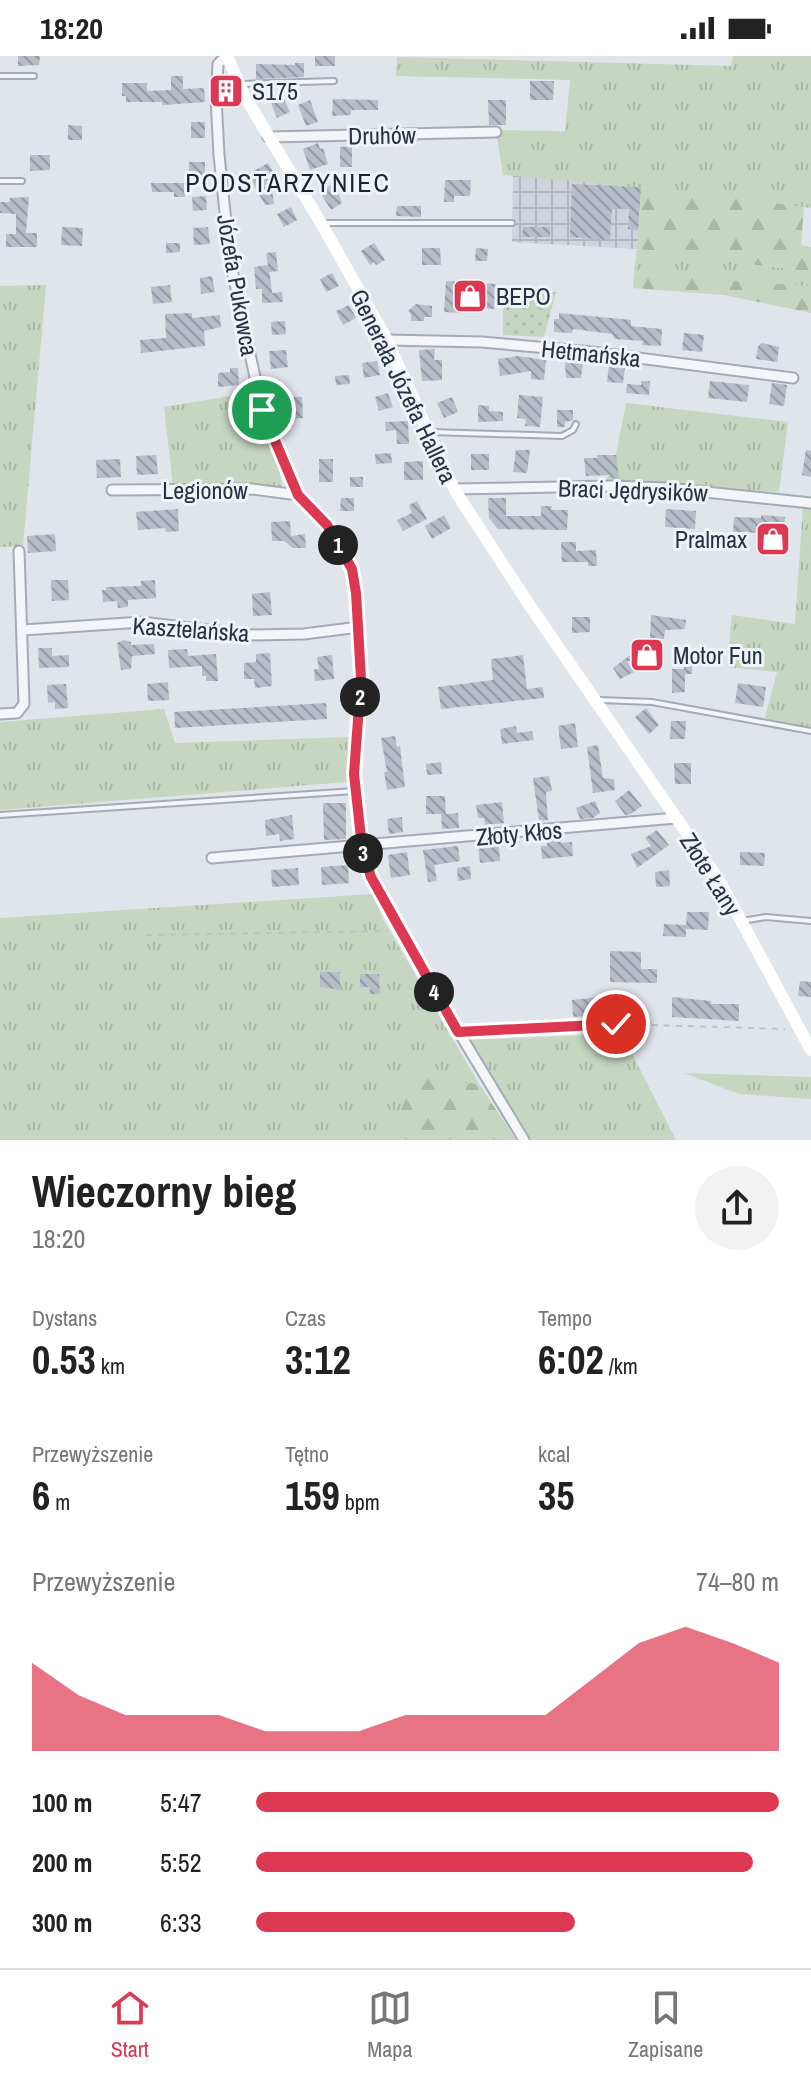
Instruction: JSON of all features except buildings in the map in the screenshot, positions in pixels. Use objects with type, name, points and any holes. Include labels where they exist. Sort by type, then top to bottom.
[{"type":"street","name":"Generała Józefa Hallera","points":[[226,56],[268,137],[387,340],[454,489],[597,703]]},
{"type":"street","name":"Józefa Pukowca","points":[[226,56],[218,64],[219,155],[230,260],[262,410],[298,495],[327,525],[352,569],[361,679],[355,791],[362,847],[371,877],[458,1032],[524,1140]]},
{"type":"street","name":"Druhów","points":[[268,137],[496,132]]},
{"type":"street","name":"Hetmańska","points":[[387,340],[482,342],[592,352],[793,378]]},
{"type":"street","name":"Braci Jędrysików","points":[[454,489],[610,486],[698,491],[811,503]]},
{"type":"street","name":"Legionów","points":[[112,490],[252,489],[298,495]]},
{"type":"street","points":[[0,714],[17,713],[24,704],[19,551]]},
{"type":"street","name":"Kasztelańska","points":[[23,630],[142,622],[248,635],[304,634],[359,627]]},
{"type":"street","name":"Złote Łany","points":[[597,703],[719,880],[806,1030],[811,1050]]},
{"type":"street","name":"Złoty Kłos","points":[[212,858],[676,818]]},
{"type":"lane","points":[[0,76],[34,76]]},
{"type":"lane","points":[[239,84],[334,81]]},
{"type":"lane","points":[[0,181],[22,181]]},
{"type":"lane","points":[[321,223],[512,223]]},
{"type":"lane","points":[[428,432],[562,436],[573,430],[576,424]]},
{"type":"lane","points":[[597,703],[652,702],[811,731]]},
{"type":"lane","points":[[0,815],[355,791]]},
{"type":"lane","points":[[741,921],[766,917],[811,921]]},
{"type":"path","points":[[146,935],[401,931]]},
{"type":"path","points":[[458,1032],[616,1024],[806,1030]]},
{"type":"shaded area","points":[[513,175],[641,187],[637,249],[512,242]]},
{"type":"green space","points":[[733,56],[811,56],[811,208],[641,187],[503,175],[496,130],[565,131],[570,80],[396,76],[397,57],[731,66]]},
{"type":"green space","points":[[641,187],[804,207],[801,245],[811,247],[811,313],[724,295],[633,288],[634,274],[810,286],[795,270],[637,249]]},
{"type":"green space","points":[[637,249],[795,270],[811,287],[634,274]]},
{"type":"green space","points":[[46,285],[23,546],[0,547],[0,286]]},
{"type":"green space","points":[[503,287],[556,292],[544,337],[503,335]]},
{"type":"green space","points":[[248,393],[279,466],[282,487],[173,486],[164,407]]},
{"type":"green space","points":[[626,403],[788,422],[779,492],[605,481],[613,469]]},
{"type":"green space","points":[[803,506],[811,508],[811,729],[764,721],[777,672],[727,667],[732,615],[795,624]]},
{"type":"green space","points":[[164,709],[175,743],[350,737],[348,782],[0,810],[0,722]]},
{"type":"green space","points":[[373,894],[383,919],[479,1084],[516,1140],[0,1140],[0,918]]},
{"type":"green space","points":[[622,1034],[676,1140],[525,1140],[463,1040]]},
{"type":"green space","points":[[684,1073],[811,1077],[811,1099],[739,1094]]},
{"type":"green space","points":[[414,1078],[479,1084],[516,1140],[389,1140]]},
{"type":"place","name":"S175","points":[[226,91]]},
{"type":"place","name":"BEPO","points":[[470,296]]},
{"type":"place","name":"Pralmax","points":[[773,539]]},
{"type":"place","name":"Motor Fun","points":[[647,655]]},
{"type":"district","name":"PODSTARZYNIEC","points":[[288,182]]},
{"type":"route","points":[[262,410],[298,495],[327,525],[352,569],[361,679],[354,774],[362,847],[371,877],[440,1001],[458,1032],[616,1024]]}]
